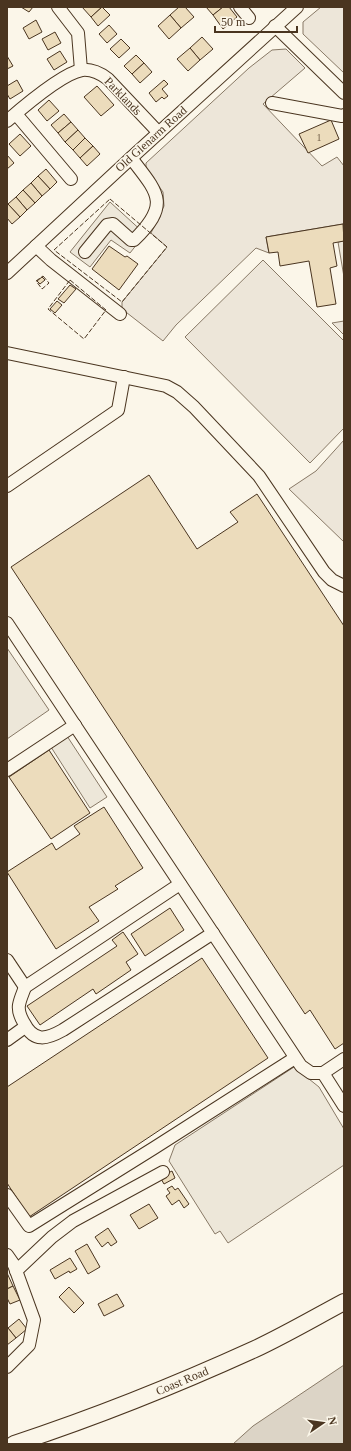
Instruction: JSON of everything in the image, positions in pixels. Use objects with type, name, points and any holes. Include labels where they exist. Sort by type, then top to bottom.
[{"type":"main road","name":"Coast Road","points":[[14,1444],[104,1413],[174,1385],[256,1348],[344,1302]]},
{"type":"street","points":[[58,7],[78,34],[81,70],[63,78],[11,117],[71,179]]},
{"type":"street","points":[[240,7],[249,18]]},
{"type":"street","name":"Old Glenarm Road","points":[[7,274],[131,158],[297,7]]},
{"type":"street","points":[[275,26],[344,93]]},
{"type":"street","name":"Parklands","points":[[81,70],[92,71],[104,75],[159,133]]},
{"type":"street","points":[[272,103],[342,116],[344,115]]},
{"type":"street","points":[[84,252],[107,225],[113,224],[131,240],[134,240],[145,229],[157,208],[156,194],[131,158]]},
{"type":"street","points":[[36,246],[51,260],[120,314]]},
{"type":"street","points":[[7,353],[166,386],[177,392],[194,407],[258,476],[326,575],[344,586]]},
{"type":"street","points":[[7,486],[118,410],[124,377]]},
{"type":"street","points":[[7,623],[308,1078],[323,1073],[344,1059]]},
{"type":"street","points":[[7,770],[75,725]]},
{"type":"street","points":[[180,884],[25,987],[19,1006],[25,1027],[30,1034],[37,1038],[56,1034],[213,933]]},
{"type":"street","points":[[7,960],[25,987]]},
{"type":"street","points":[[7,1040],[25,1027]]},
{"type":"street","points":[[7,1195],[30,1226],[164,1143],[295,1058]]},
{"type":"street","points":[[323,1073],[344,1106]]},
{"type":"street","points":[[16,1271],[52,1237],[73,1221],[163,1172]]},
{"type":"street","points":[[7,1255],[14,1265],[34,1320],[29,1345],[7,1367]]},
{"type":"shaded area","points":[[321,7],[344,7],[344,73],[303,34],[303,22]]},
{"type":"shaded area","points":[[286,49],[305,68],[263,104],[322,166],[337,157],[344,166],[344,226],[343,224],[266,237],[269,253],[256,248],[176,325],[163,341],[122,309],[122,302],[167,247],[151,233],[164,206],[163,192],[146,168],[146,163],[249,68],[272,50]]},
{"type":"shaded area","points":[[110,202],[145,234],[130,253],[111,240],[90,267],[70,252]]},
{"type":"shaded area","points":[[344,241],[344,277],[338,242]]},
{"type":"shaded area","points":[[263,260],[344,341],[344,428],[310,463],[185,337]]},
{"type":"shaded area","points":[[344,321],[344,335],[332,323]]},
{"type":"shaded area","points":[[344,440],[344,542],[289,489],[316,471]]},
{"type":"shaded area","points":[[7,648],[49,710],[7,739]]},
{"type":"shaded area","points":[[67,736],[107,797],[90,808],[51,747]]},
{"type":"shaded area","points":[[294,1067],[319,1087],[344,1129],[344,1165],[228,1243],[220,1231],[215,1234],[169,1161],[175,1145]]},
{"type":"shaded area","points":[[344,1365],[344,1444],[233,1444],[253,1426]]},
{"type":"building","points":[[21,7],[33,7],[29,12]]},
{"type":"building","points":[[82,7],[102,7],[91,17]]},
{"type":"building","points":[[102,7],[110,15],[98,26],[91,17]]},
{"type":"building","points":[[179,7],[185,7],[194,17],[181,28],[170,15]]},
{"type":"building","points":[[206,7],[223,7],[213,15]]},
{"type":"building","points":[[223,7],[229,7],[237,17],[223,29],[213,15]]},
{"type":"building","points":[[170,15],[181,28],[169,39],[158,26]]},
{"type":"building","points":[[36,20],[42,32],[29,39],[23,28]]},
{"type":"building","points":[[109,25],[117,34],[107,43],[99,34]]},
{"type":"building","points":[[55,32],[61,43],[48,50],[42,39]]},
{"type":"building","points":[[202,37],[213,49],[200,60],[190,48]]},
{"type":"building","points":[[121,39],[130,48],[119,58],[110,49]]},
{"type":"building","points":[[190,48],[200,60],[188,71],[177,59]]},
{"type":"building","points":[[60,51],[67,62],[54,70],[47,59]]},
{"type":"building","points":[[136,55],[144,63],[132,74],[124,66]]},
{"type":"building","points":[[7,56],[13,66],[7,69]]},
{"type":"building","points":[[144,63],[152,72],[140,83],[132,74]]},
{"type":"building","points":[[17,80],[23,91],[10,99],[7,94],[7,86]]},
{"type":"building","points":[[164,80],[168,84],[162,89],[168,96],[164,99],[162,97],[156,102],[149,93]]},
{"type":"building","points":[[97,86],[114,105],[101,116],[84,97]]},
{"type":"building","points":[[49,100],[59,111],[47,121],[38,110]]},
{"type":"building","points":[[64,114],[71,122],[58,133],[51,125]]},
{"type":"building","points":[[331,120],[339,139],[308,153],[299,134]]},
{"type":"building","points":[[71,122],[78,130],[65,142],[58,133]]},
{"type":"building","points":[[78,130],[85,138],[73,150],[65,142]]},
{"type":"building","points":[[20,134],[31,146],[20,156],[9,144]]},
{"type":"building","points":[[85,138],[93,146],[80,158],[73,150]]},
{"type":"building","points":[[93,146],[100,154],[87,166],[80,158]]},
{"type":"building","points":[[7,155],[14,163],[7,169]]},
{"type":"building","points":[[46,169],[57,182],[50,189],[38,176]]},
{"type":"building","points":[[38,176],[50,189],[42,196],[31,183]]},
{"type":"building","points":[[31,183],[42,196],[35,203],[23,190]]},
{"type":"building","points":[[23,190],[35,203],[27,210],[16,197]]},
{"type":"building","points":[[16,197],[27,210],[20,217],[8,204]]},
{"type":"building","points":[[8,204],[20,217],[12,224],[7,218]]},
{"type":"building","points":[[343,224],[344,241],[333,243],[337,266],[330,268],[336,304],[317,307],[309,261],[280,266],[278,252],[269,253],[266,237]]},
{"type":"building","points":[[109,246],[138,264],[119,290],[92,269]]},
{"type":"building","points":[[42,277],[45,280],[40,284],[37,281]]},
{"type":"building","points":[[70,285],[76,289],[64,303],[58,299]]},
{"type":"building","points":[[57,301],[62,305],[55,313],[50,309]]},
{"type":"building","points":[[149,475],[197,549],[238,522],[230,512],[257,494],[344,626],[344,1043],[335,1049],[310,1010],[305,1014],[11,567]]},
{"type":"building","points":[[49,750],[90,813],[51,839],[9,777]]},
{"type":"building","points":[[104,807],[143,868],[115,886],[118,889],[89,907],[99,921],[56,949],[7,872],[52,843],[56,850],[80,834],[74,826]]},
{"type":"building","points":[[170,908],[184,930],[145,956],[131,934]]},
{"type":"building","points":[[123,932],[138,954],[126,962],[131,970],[96,994],[93,989],[40,1025],[27,1006],[117,946],[112,940]]},
{"type":"building","points":[[202,958],[268,1058],[29,1217],[7,1183],[7,1087]]},
{"type":"building","points":[[172,1171],[175,1178],[164,1184],[160,1177]]},
{"type":"building","points":[[172,1186],[175,1190],[178,1188],[189,1204],[184,1208],[179,1200],[172,1205],[166,1196],[170,1193],[167,1189]]},
{"type":"building","points":[[149,1204],[158,1218],[139,1229],[130,1215]]},
{"type":"building","points":[[108,1228],[117,1242],[111,1246],[108,1242],[102,1247],[95,1237]]},
{"type":"building","points":[[87,1244],[100,1267],[88,1274],[75,1251]]},
{"type":"building","points":[[70,1258],[77,1269],[70,1273],[69,1271],[55,1279],[50,1270]]},
{"type":"building","points":[[7,1273],[13,1286],[7,1289]]},
{"type":"building","points":[[13,1286],[20,1300],[10,1304],[7,1298],[7,1289]]},
{"type":"building","points":[[69,1287],[84,1303],[74,1313],[59,1297]]},
{"type":"building","points":[[117,1294],[124,1306],[104,1316],[98,1304]]},
{"type":"building","points":[[19,1319],[27,1329],[16,1338],[8,1328]]},
{"type":"building","points":[[8,1328],[16,1338],[7,1345],[7,1329]]},
{"type":"fence","points":[[110,199],[167,247],[122,302],[54,250],[110,199]]},
{"type":"fence","points":[[43,276],[49,283],[42,289],[36,281],[43,276]]},
{"type":"fence","points":[[70,280],[106,310],[84,339],[48,309],[70,280]]}]
